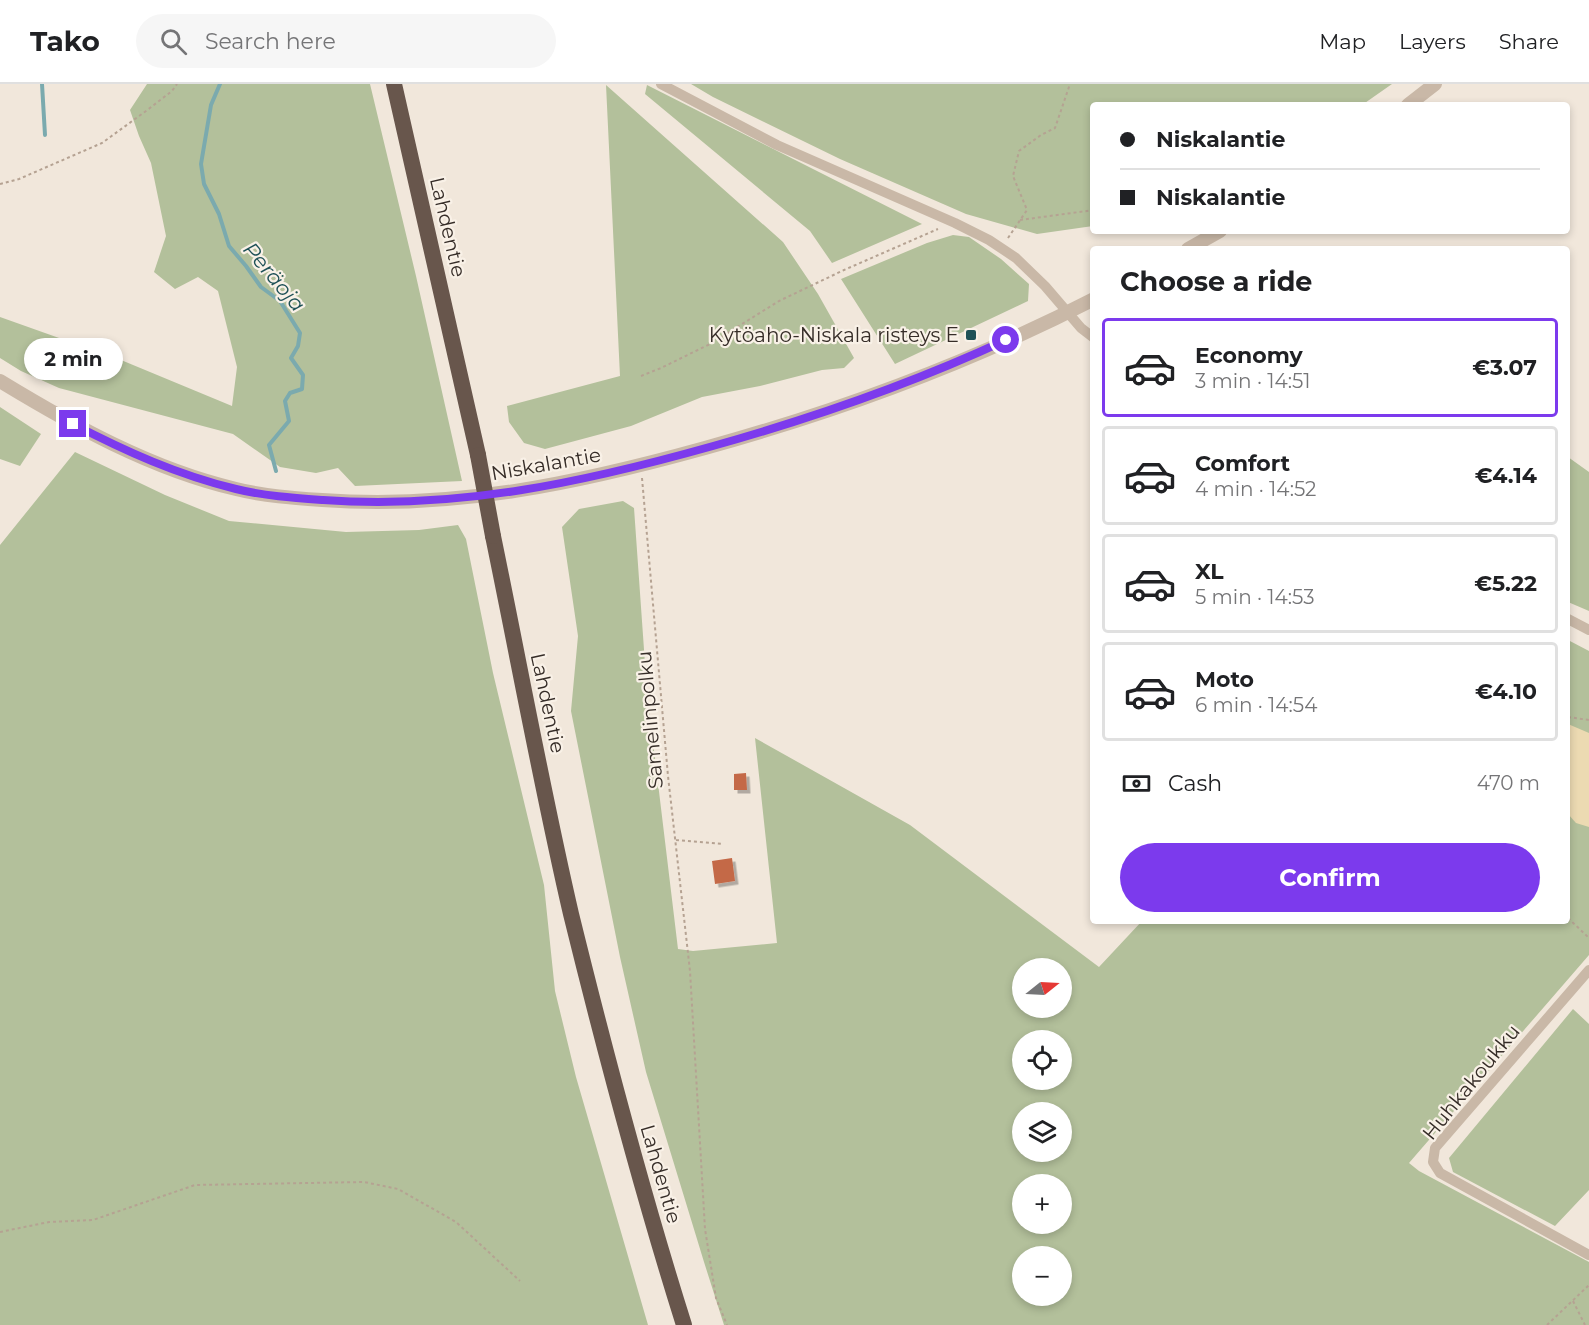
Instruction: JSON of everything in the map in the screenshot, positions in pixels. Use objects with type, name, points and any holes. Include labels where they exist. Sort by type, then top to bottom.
[{"type":"highway","name":"Lahdentie","points":[[394,84],[478,455],[571,912],[615,1085],[684,1325]]},
{"type":"street","points":[[661,84],[777,145],[989,240],[1016,258],[1090,335]]},
{"type":"street","points":[[1412,102],[1435,84]]},
{"type":"street","points":[[1193,246],[1215,234]]},
{"type":"street","name":"Niskalantie","points":[[0,381],[73,424],[145,459],[193,477],[237,489],[290,498],[389,503],[447,500],[508,492],[640,466],[804,419],[947,367],[1090,300]]},
{"type":"street","points":[[1570,620],[1589,630]]},
{"type":"street","name":"Huhkakoukku","points":[[1589,970],[1435,1148],[1433,1162],[1440,1173],[1589,1255]]},
{"type":"path","points":[[0,184],[19,179],[102,142],[172,91],[177,84]]},
{"type":"path","points":[[1001,248],[1027,210],[1013,176],[1019,151],[1055,128],[1070,84]]},
{"type":"path","points":[[1020,220],[1090,211]]},
{"type":"path","points":[[641,376],[710,344],[779,301],[922,235],[955,223]]},
{"type":"path","name":"Samelinpolku","points":[[640,466],[668,776],[690,971],[705,1229],[716,1298],[727,1325]]},
{"type":"path","points":[[1570,717],[1589,720]]},
{"type":"path","points":[[675,840],[723,844]]},
{"type":"path","points":[[1570,920],[1589,938]]},
{"type":"path","points":[[0,1232],[49,1222],[93,1220],[195,1185],[364,1182],[398,1189],[456,1222],[520,1281]]},
{"type":"path","points":[[1547,1325],[1589,1286]]},
{"type":"path","points":[[1573,1301],[1585,1325]]},
{"type":"green space","points":[[147,84],[370,84],[462,481],[355,486],[338,468],[316,473],[280,467],[233,434],[59,388],[21,371],[0,358],[0,317],[121,360],[232,406],[237,367],[218,291],[198,277],[175,289],[154,272],[166,236],[151,163],[130,110]]},
{"type":"green space","points":[[691,84],[1392,84],[1366,102],[1090,102],[1090,226],[1037,234],[966,214],[840,159]]},
{"type":"green space","points":[[606,85],[783,242],[818,294],[854,358],[844,368],[822,370],[760,386],[702,397],[631,426],[545,449],[524,443],[509,422],[507,406],[620,376]]},
{"type":"green space","points":[[647,85],[922,224],[832,263],[810,231],[645,94]]},
{"type":"green space","points":[[953,235],[969,237],[1001,259],[1029,284],[1028,301],[895,364],[841,279],[927,243]]},
{"type":"green space","points":[[0,407],[41,434],[20,466],[0,459]]},
{"type":"green space","points":[[75,452],[165,495],[229,521],[346,532],[419,530],[458,525],[466,539],[493,673],[544,885],[555,991],[576,1077],[648,1325],[0,1325],[0,545]]},
{"type":"green space","points":[[1570,458],[1589,472],[1589,611],[1570,603]]},
{"type":"green space","points":[[623,501],[634,508],[647,692],[678,949],[693,951],[777,943],[755,738],[910,825],[1099,967],[1139,924],[1570,924],[1570,641],[1589,651],[1589,955],[1409,1163],[1419,1171],[1589,1262],[1589,1325],[724,1325],[646,1072],[620,957],[571,711],[578,636],[562,527],[579,509]]},
{"type":"green space","points":[[1573,1009],[1589,1024],[1589,1190],[1555,1226],[1453,1172],[1449,1158]]},
{"type":"sand","points":[[1570,725],[1589,733],[1589,827],[1576,823],[1570,816]]},
{"type":"building","points":[[746,773],[747,790],[734,790],[734,774]]},
{"type":"building","points":[[732,858],[735,881],[715,884],[712,861]]},
{"type":"waterway","points":[[42,84],[45,135]]},
{"type":"waterway","name":"Peräoja","points":[[220,84],[211,105],[201,164],[204,184],[219,214],[229,246],[261,287],[280,301],[300,333],[298,346],[291,358],[303,375],[302,389],[290,393],[285,401],[289,421],[269,445],[276,471]]},
{"type":"place","name":"Kytöaho-Niskala risteys E","points":[[971,335]]},
{"type":"route","points":[[73,424],[145,459],[193,477],[237,489],[290,498],[341,502],[429,502],[568,482],[640,466],[745,437],[867,398],[947,367],[1006,340]]}]
